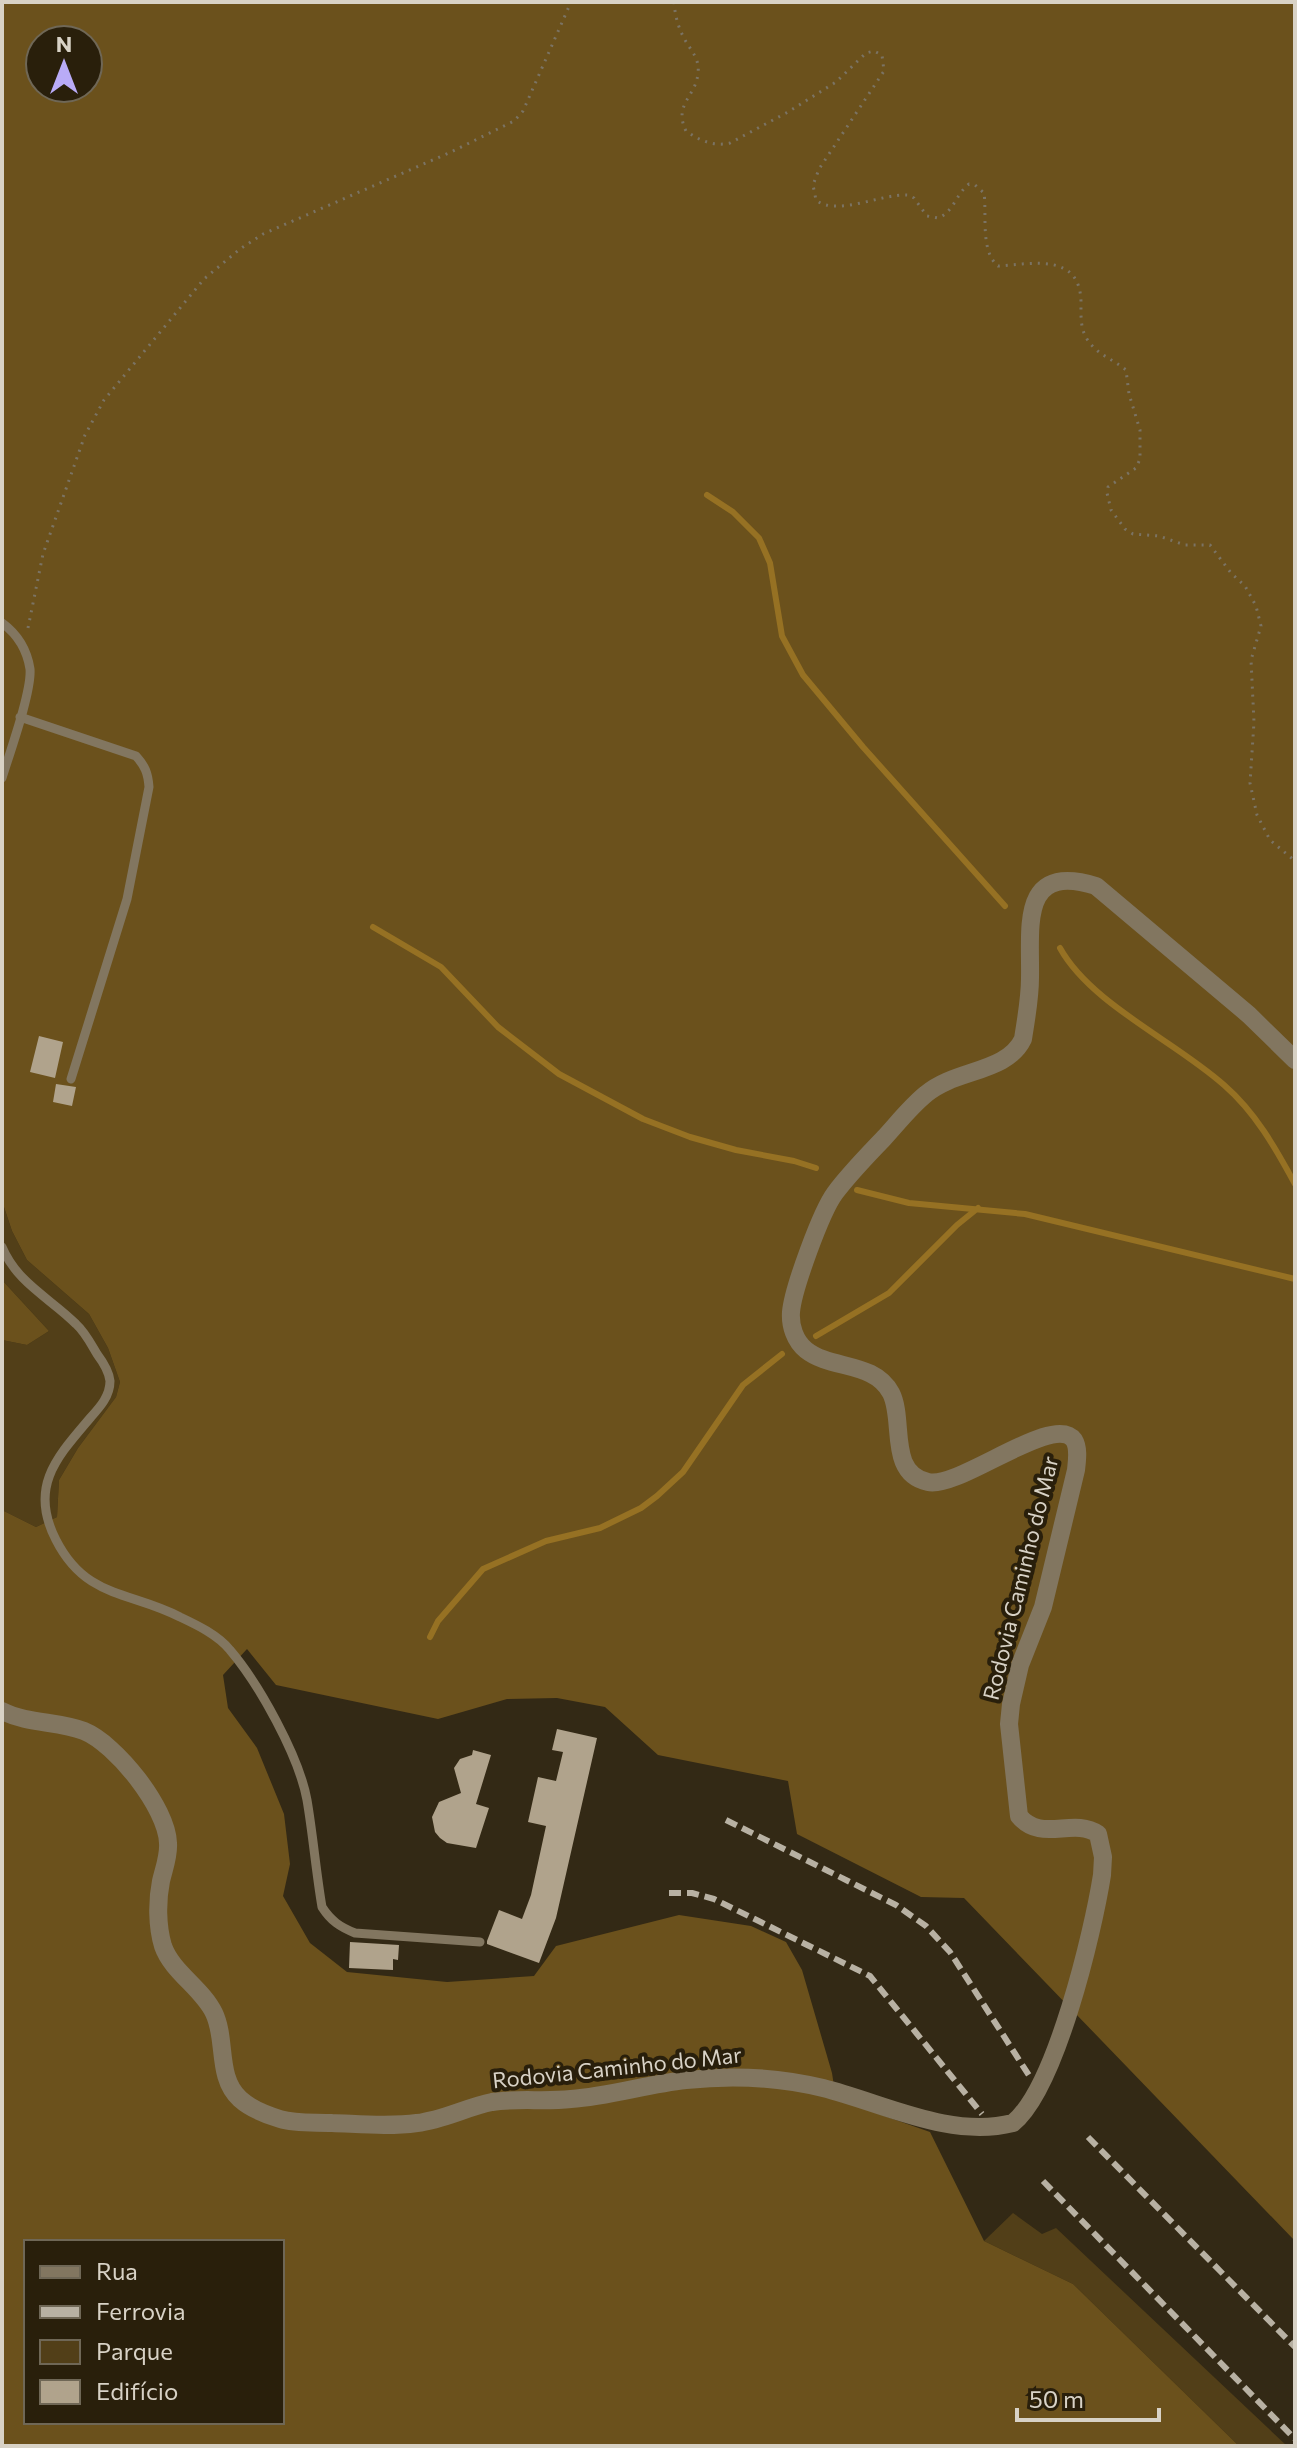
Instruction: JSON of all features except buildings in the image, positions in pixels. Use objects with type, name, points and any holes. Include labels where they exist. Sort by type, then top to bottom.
[{"type":"street","name":"Rodovia Caminho do Mar","points":[[2,1711],[27,1720],[85,1732],[104,1744],[143,1787],[164,1823],[168,1839],[168,1856],[159,1899],[159,1931],[164,1949],[215,2014],[222,2035],[224,2069],[230,2086],[240,2099],[260,2112],[283,2120],[307,2122],[418,2123],[493,2102],[573,2099],[684,2080],[730,2077],[798,2083],[948,2123],[987,2127],[1013,2123],[1034,2098],[1059,2042],[1102,1875],[1103,1857],[1098,1834],[1089,1828],[1079,1827],[1047,1831],[1033,1828],[1019,1816],[1009,1724],[1020,1665],[1043,1607],[1076,1470],[1077,1452],[1073,1439],[1065,1434],[1047,1435],[956,1478],[929,1482],[914,1476],[901,1457],[892,1394],[874,1375],[806,1350],[795,1337],[792,1326],[794,1298],[823,1215],[848,1177],[926,1094],[948,1080],[1007,1060],[1020,1047],[1030,991],[1031,908],[1036,896],[1045,887],[1063,880],[1096,886],[1249,1015],[1295,1060]]},
{"type":"lane","points":[[2,623],[13,630],[24,649],[30,672],[2,778]]},
{"type":"lane","points":[[20,717],[136,756],[145,766],[148,777],[138,855],[127,899],[71,1079]]},
{"type":"lane","points":[[2,1247],[22,1280],[78,1326],[104,1363],[110,1382],[103,1404],[57,1458],[49,1474],[45,1493],[47,1517],[56,1540],[71,1562],[90,1582],[114,1594],[177,1615],[230,1649],[266,1704],[299,1772],[307,1797],[322,1907],[330,1919],[355,1933],[480,1942]]},
{"type":"path","points":[[24,649],[43,554],[85,435],[104,400],[204,279],[263,234],[451,152],[514,121],[523,111],[571,2]]},
{"type":"path","points":[[674,2],[681,32],[697,60],[698,74],[682,109],[686,131],[702,141],[721,145],[730,143],[836,82],[866,53],[874,51],[882,55],[884,71],[819,169],[813,185],[816,200],[822,205],[841,205],[908,195],[914,198],[927,216],[938,218],[949,211],[964,188],[969,184],[975,185],[984,193],[992,261],[998,266],[1045,262],[1061,266],[1073,276],[1079,285],[1085,336],[1095,348],[1126,370],[1129,394],[1140,430],[1140,459],[1136,468],[1108,487],[1111,510],[1125,529],[1133,534],[1159,536],[1185,545],[1210,545],[1215,548],[1231,573],[1245,586],[1261,618],[1251,669],[1254,722],[1250,783],[1257,815],[1270,840],[1295,861]]},
{"type":"green space","points":[[2,1201],[12,1231],[27,1260],[89,1314],[108,1348],[120,1382],[116,1397],[78,1448],[59,1480],[57,1517],[36,1527],[2,1510],[2,1340],[27,1345],[49,1331],[2,1280]]},
{"type":"green space","points":[[1013,2213],[1042,2234],[1056,2228],[1287,2446],[1239,2446],[1073,2284],[984,2241]]},
{"type":"shaded area","points":[[2,2],[1295,2],[1295,2241],[964,1898],[921,1897],[797,1834],[788,1781],[658,1755],[605,1707],[557,1698],[507,1699],[438,1719],[276,1685],[247,1649],[223,1675],[228,1708],[257,1748],[284,1814],[290,1864],[283,1896],[310,1943],[347,1972],[447,1982],[534,1976],[556,1946],[679,1915],[751,1926],[786,1942],[802,1970],[832,2073],[836,2099],[930,2132],[984,2241],[1073,2284],[1239,2446],[2,2446],[2,1510],[36,1527],[57,1517],[59,1480],[78,1448],[116,1397],[120,1382],[108,1348],[89,1314],[27,1260],[12,1231],[2,1201]]},
{"type":"shaded area","points":[[2,1280],[49,1331],[27,1345],[2,1340]]},
{"type":"waterway","points":[[707,495],[733,512],[759,538],[770,563],[782,636],[803,675],[1005,906]]},
{"type":"waterway","points":[[373,927],[441,967],[498,1027],[559,1074],[643,1119],[690,1137],[816,1168]]},
{"type":"waterway","points":[[1060,948],[1092,987],[1235,1095],[1264,1131],[1295,1184]]},
{"type":"waterway","points":[[857,1190],[909,1203],[1025,1214],[1295,1279]]},
{"type":"waterway","points":[[816,1336],[889,1293],[978,1208]]},
{"type":"waterway","points":[[430,1637],[438,1621],[483,1569],[546,1541],[600,1528],[641,1508],[657,1496],[683,1472],[743,1385],[782,1354]]},
{"type":"railway","points":[[726,1820],[896,1905],[926,1926],[950,1952],[1030,2077]]},
{"type":"railway","points":[[669,1893],[692,1893],[714,1899],[870,1976],[982,2114]]},
{"type":"railway","points":[[1088,2137],[1295,2347]]},
{"type":"railway","points":[[1043,2181],[1295,2439]]}]
